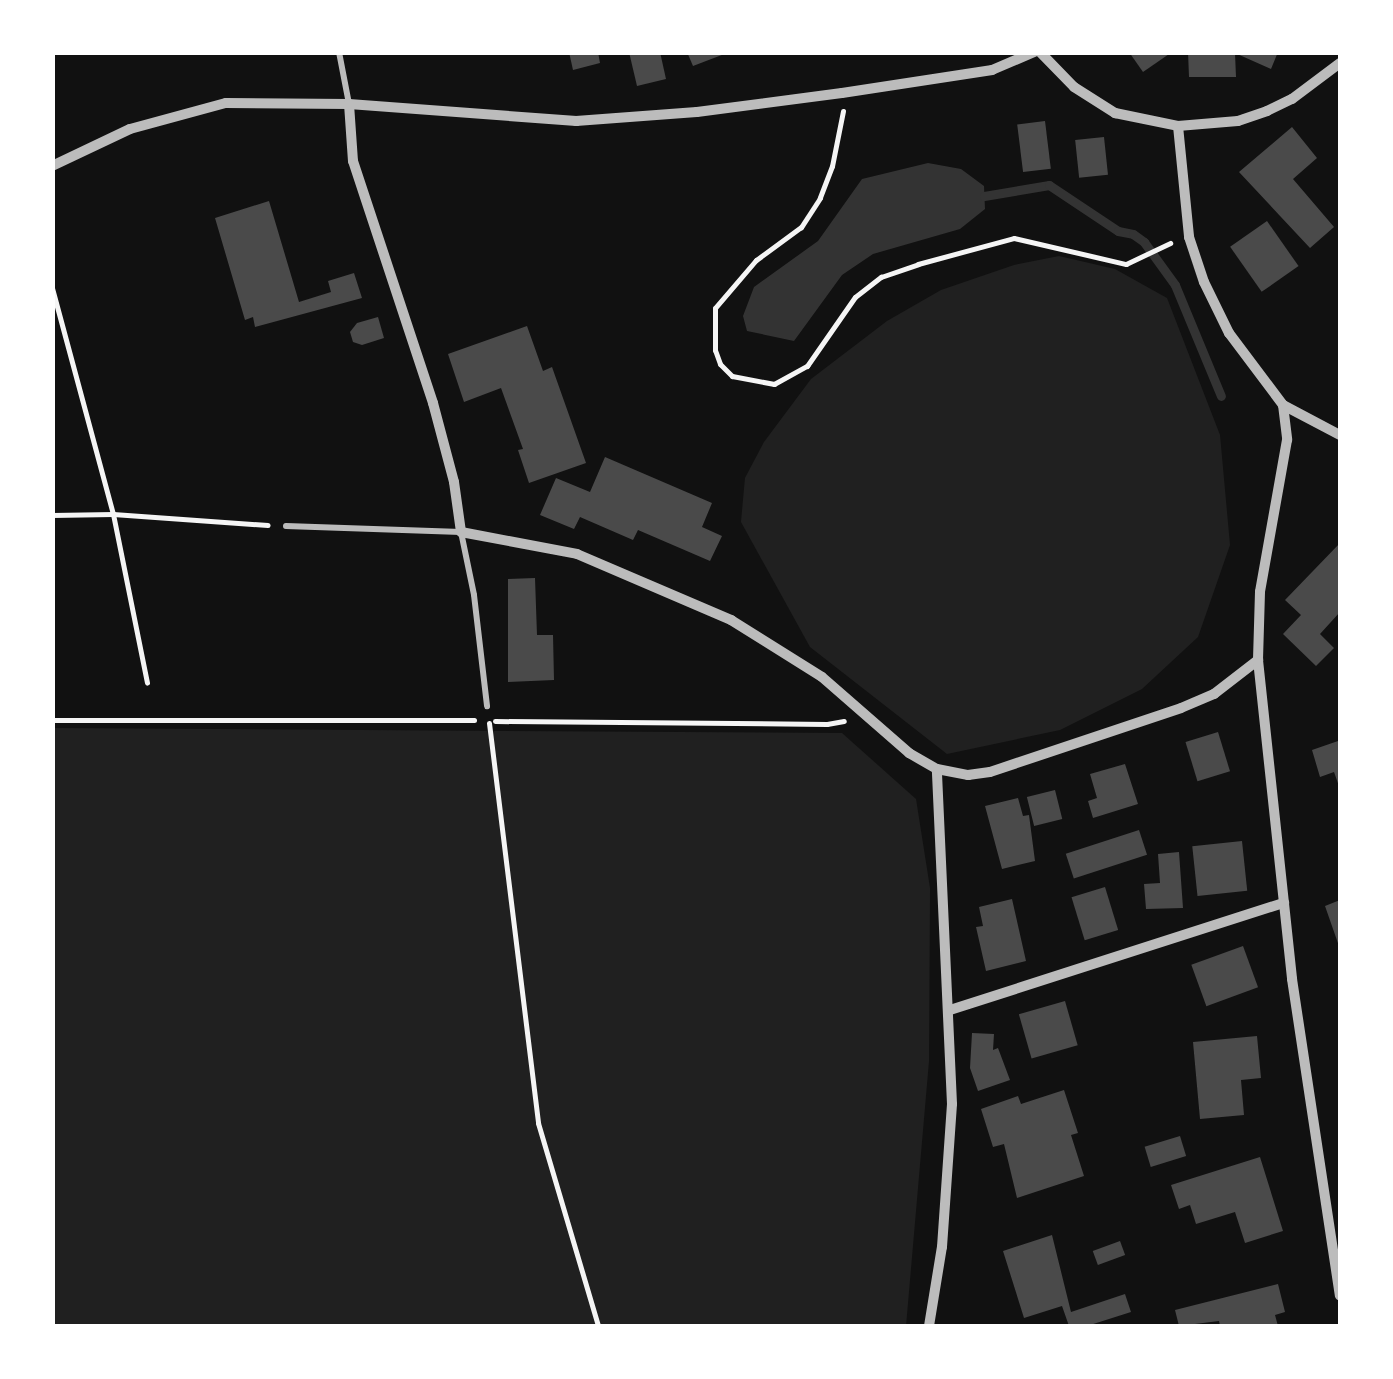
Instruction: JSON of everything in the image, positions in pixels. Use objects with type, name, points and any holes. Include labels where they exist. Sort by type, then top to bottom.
[{"type":"street","points":[[52,166],[130,130],[189,110],[226,103],[349,104],[576,121],[697,112],[842,93],[992,70],[1037,52],[1090,99],[1140,121],[1178,126],[1238,121],[1266,111],[1292,99],[1340,63]]},
{"type":"street","points":[[349,104],[353,161],[433,402],[461,532],[577,554],[731,620],[822,677],[910,753],[937,769],[968,775],[990,772],[1164,714],[1214,694],[1258,660]]},
{"type":"street","points":[[1178,126],[1189,238],[1204,282],[1230,334],[1283,405],[1340,435]]},
{"type":"street","points":[[1283,405],[1287,440],[1260,592],[1258,660],[1309,1104],[1340,1295]]},
{"type":"street","points":[[928,1326],[942,1247],[952,1104],[937,769]]},
{"type":"street","points":[[950,1010],[1284,903]]},
{"type":"lane","points":[[339,52],[349,104]]},
{"type":"lane","points":[[286,526],[461,532],[474,595],[487,706]]},
{"type":"path","points":[[842,93],[843,114],[820,198],[801,228],[756,260],[715,308],[716,350],[720,364],[732,376],[774,384],[807,366],[855,297],[881,277],[918,264],[1014,238],[1126,264],[1157,246]]},
{"type":"path","points":[[52,288],[113,514],[147,683]]},
{"type":"path","points":[[52,515],[113,514],[286,526]]},
{"type":"path","points":[[487,706],[538,1123],[598,1326]]},
{"type":"path","points":[[52,720],[332,718],[827,724],[867,716]]},
{"type":"shaded area","points":[[928,163],[961,169],[984,186],[985,209],[960,229],[873,254],[842,275],[794,341],[747,331],[743,316],[754,287],[818,241],[862,179]]},
{"type":"shaded area","points":[[1059,256],[1115,269],[1167,298],[1220,435],[1230,545],[1198,637],[1142,689],[1060,730],[947,754],[810,647],[741,522],[745,478],[764,442],[811,379],[887,321],[941,290],[1014,265]]},
{"type":"shaded area","points":[[52,728],[842,733],[916,799],[930,888],[929,1061],[906,1326],[53,1326]]},
{"type":"building","points":[[569,52],[598,52],[600,63],[573,70]]},
{"type":"building","points":[[629,52],[660,52],[666,79],[637,86]]},
{"type":"building","points":[[687,52],[727,52],[727,53],[693,66]]},
{"type":"building","points":[[1129,52],[1172,52],[1143,72]]},
{"type":"building","points":[[1188,52],[1278,52],[1271,69],[1235,53],[1236,77],[1189,77]]},
{"type":"building","points":[[1045,121],[1051,169],[1023,172],[1017,124]]},
{"type":"building","points":[[1292,127],[1317,158],[1293,179],[1334,227],[1310,248],[1239,172]]},
{"type":"building","points":[[1104,137],[1108,175],[1079,178],[1075,140]]},
{"type":"building","points":[[269,201],[299,302],[331,292],[328,281],[354,273],[362,298],[255,327],[253,317],[245,320],[215,218]]},
{"type":"building","points":[[1267,221],[1299,266],[1262,292],[1230,247]]},
{"type":"building","points":[[378,317],[384,338],[362,345],[353,342],[350,332],[357,323]]},
{"type":"building","points":[[527,326],[543,371],[552,367],[586,463],[529,483],[518,450],[523,449],[501,388],[464,402],[448,354]]},
{"type":"building","points":[[605,457],[712,503],[702,527],[722,536],[710,561],[638,530],[633,540],[580,517],[574,529],[540,515],[556,478],[590,492]]},
{"type":"building","points":[[1340,543],[1340,612],[1320,634],[1334,648],[1316,666],[1283,634],[1301,615],[1285,600]]},
{"type":"building","points":[[535,578],[537,635],[553,635],[554,680],[508,682],[508,579]]},
{"type":"building","points":[[1218,732],[1230,771],[1197,781],[1185,742]]},
{"type":"building","points":[[1338,741],[1340,789],[1334,772],[1320,777],[1312,750]]},
{"type":"building","points":[[1125,764],[1138,804],[1093,818],[1088,801],[1097,798],[1090,774]]},
{"type":"building","points":[[1055,790],[1062,819],[1034,826],[1027,797]]},
{"type":"building","points":[[1018,798],[1023,816],[1029,815],[1035,861],[1002,869],[985,806]]},
{"type":"building","points":[[1139,830],[1147,855],[1074,879],[1066,854]]},
{"type":"building","points":[[1242,841],[1247,891],[1198,896],[1192,846]]},
{"type":"building","points":[[1179,852],[1183,908],[1146,909],[1144,884],[1160,883],[1158,854]]},
{"type":"building","points":[[1105,887],[1118,930],[1085,940],[1072,897]]},
{"type":"building","points":[[1012,899],[1026,961],[986,971],[976,927],[983,926],[979,907]]},
{"type":"building","points":[[1340,900],[1340,949],[1325,906]]},
{"type":"building","points":[[1243,946],[1258,987],[1206,1006],[1191,965]]},
{"type":"building","points":[[1065,1001],[1078,1045],[1032,1058],[1019,1014]]},
{"type":"building","points":[[972,1033],[994,1034],[993,1050],[998,1048],[1010,1080],[978,1091],[970,1068]]},
{"type":"building","points":[[1257,1036],[1261,1078],[1241,1080],[1244,1115],[1200,1119],[1193,1042]]},
{"type":"building","points":[[1064,1090],[1078,1133],[1071,1135],[1084,1176],[1017,1198],[1004,1144],[993,1147],[981,1109],[1018,1096],[1021,1104]]},
{"type":"building","points":[[1180,1136],[1186,1156],[1151,1167],[1145,1147]]},
{"type":"building","points":[[1260,1157],[1283,1231],[1245,1243],[1235,1212],[1196,1224],[1190,1205],[1179,1209],[1171,1185]]},
{"type":"building","points":[[1052,1235],[1071,1312],[1125,1294],[1131,1312],[1087,1326],[1069,1326],[1062,1306],[1024,1318],[1003,1251]]},
{"type":"building","points":[[1120,1241],[1125,1255],[1098,1265],[1093,1251]]},
{"type":"building","points":[[1278,1284],[1285,1312],[1275,1315],[1278,1326],[1220,1326],[1219,1321],[1179,1326],[1175,1310]]},
{"type":"waterway","points":[[984,196],[1049,185],[1118,231],[1133,234],[1144,242],[1175,285],[1221,396]]}]
